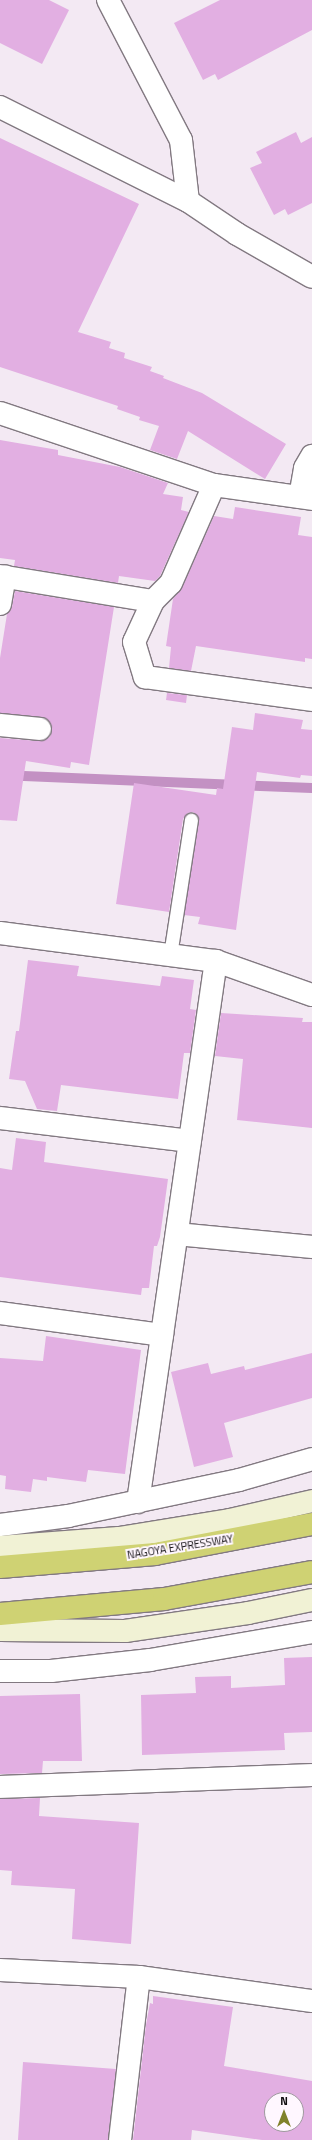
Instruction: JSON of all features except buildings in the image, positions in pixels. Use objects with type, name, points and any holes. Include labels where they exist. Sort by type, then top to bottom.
[{"type":"highway","name":"NAGOYA EXPRESSWAY","points":[[0,1567],[155,1554],[312,1524]]},
{"type":"highway","points":[[0,1614],[164,1599],[312,1572]]},
{"type":"main road","points":[[0,1547],[119,1538],[230,1520],[312,1501]]},
{"type":"main road","points":[[0,1630],[125,1631],[248,1613],[312,1600]]},
{"type":"street","points":[[108,0],[181,140],[188,200]]},
{"type":"street","points":[[0,107],[188,200],[237,234],[312,277]]},
{"type":"street","points":[[0,413],[214,485],[306,498],[304,468],[312,456]]},
{"type":"street","points":[[214,485],[171,583],[152,601],[134,642],[145,677],[312,700]]},
{"type":"street","points":[[0,604],[3,576],[152,601]]},
{"type":"street","points":[[0,725],[40,729]]},
{"type":"street","points":[[0,933],[216,961],[312,995]]},
{"type":"street","points":[[138,1502],[216,961]]},
{"type":"street","points":[[0,1118],[190,1141]]},
{"type":"street","points":[[177,1234],[312,1246]]},
{"type":"street","points":[[0,1314],[162,1335]]},
{"type":"street","points":[[0,1525],[68,1516],[138,1502],[239,1480],[312,1459]]},
{"type":"street","points":[[0,1670],[51,1670],[150,1660],[312,1632]]},
{"type":"street","points":[[0,1787],[312,1775]]},
{"type":"street","points":[[0,1970],[139,1978],[312,2001]]},
{"type":"street","points":[[120,2140],[139,1978]]},
{"type":"lane","points":[[170,955],[191,820]]},
{"type":"waterway","points":[[0,775],[312,788]]}]
